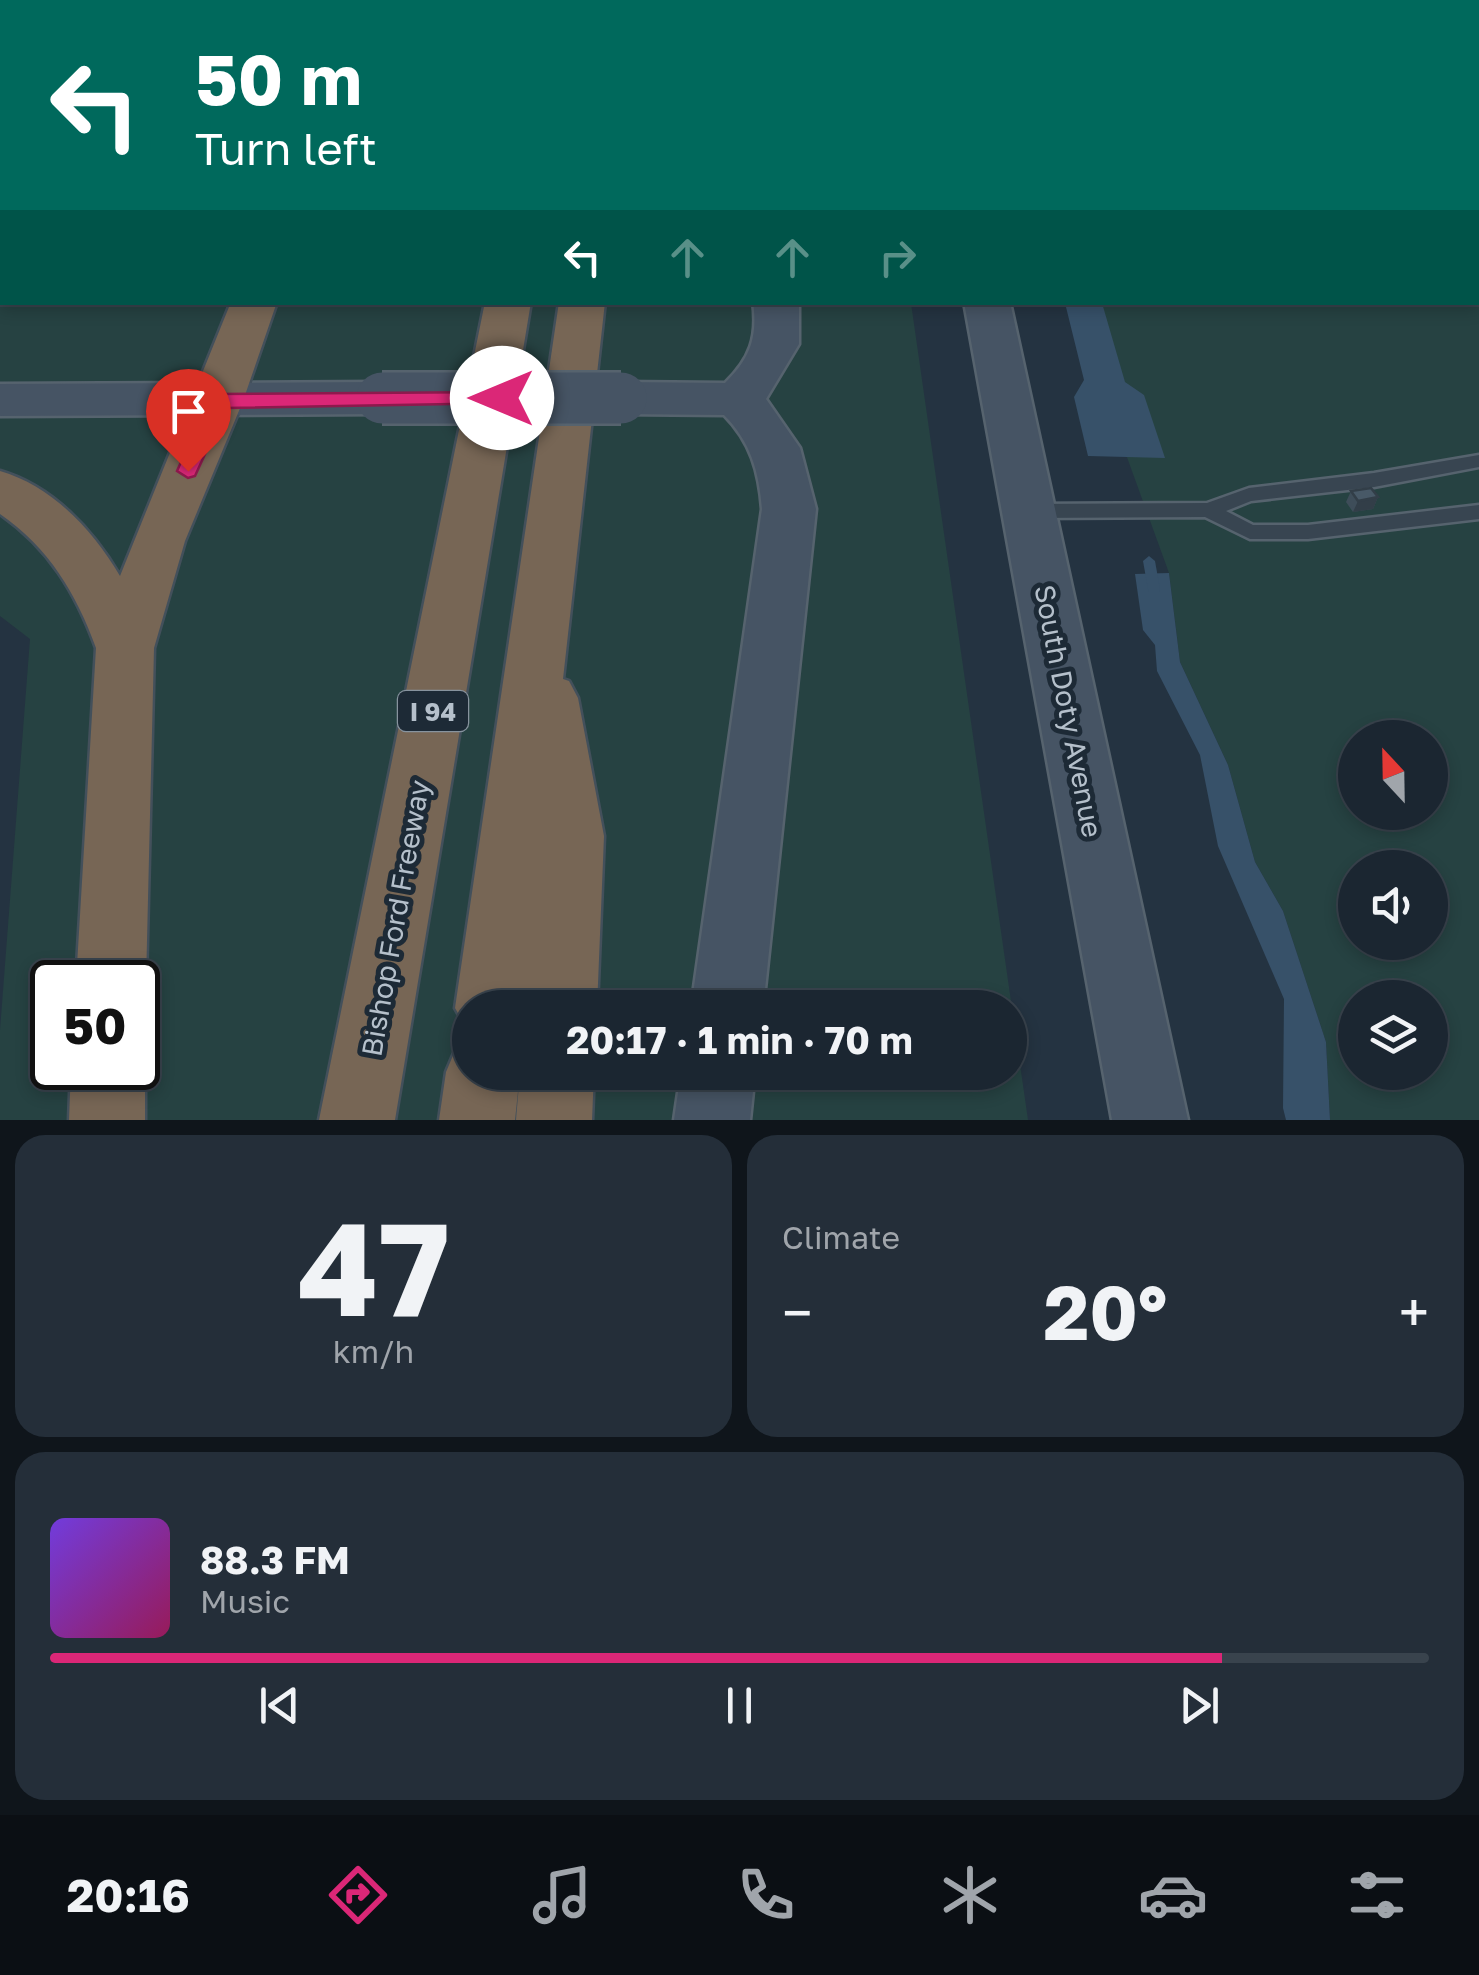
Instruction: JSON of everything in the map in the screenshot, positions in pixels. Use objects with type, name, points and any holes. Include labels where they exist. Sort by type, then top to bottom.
[{"type":"highway","points":[[112,960],[125,648],[158,541],[218,401],[253,305]]},
{"type":"highway","name":"Bishop Ford Freeway","points":[[358,1120],[507,305]]},
{"type":"highway","points":[[493,990],[582,305]]},
{"type":"highway","points":[[0,489],[48,519],[69,542],[110,605],[125,648]]},
{"type":"highway","points":[[538,636],[571,836],[562,990]]},
{"type":"highway","points":[[106,1120],[107,1090]]},
{"type":"highway","points":[[477,1120],[481,1090]]},
{"type":"highway","points":[[554,1120],[556,1090]]},
{"type":"main road","points":[[0,400],[737,398],[762,376],[778,346],[776,305]]},
{"type":"main road","name":"South Doty Avenue","points":[[987,305],[1150,1120]]},
{"type":"main road","points":[[728,990],[788,509],[784,464],[772,436],[737,398]]},
{"type":"main road","points":[[712,1120],[716,1090]]},
{"type":"lane","points":[[1028,511],[1208,510],[1248,495],[1374,480],[1479,461]]},
{"type":"lane","points":[[1208,510],[1250,532],[1308,532],[1479,512]]},
{"type":"green space","points":[[0,305],[911,305],[1009,990],[452,990],[452,1090],[1024,1090],[1028,1120],[0,1120],[0,1030],[30,639],[0,616]]},
{"type":"green space","points":[[1072,305],[1479,305],[1479,1120],[1330,1120],[1326,1042],[1283,911],[1255,862],[1228,765],[1180,662],[1169,573]]},
{"type":"water","points":[[1065,305],[1103,305],[1125,382],[1144,395],[1165,458],[1088,456],[1074,397],[1084,380]]},
{"type":"water","points":[[1169,573],[1180,662],[1228,765],[1255,862],[1283,911],[1326,1042],[1330,1120],[1286,1120],[1284,999],[1218,846],[1200,755],[1157,671],[1155,645],[1143,630],[1135,574]]},
{"type":"building","points":[[1371,488],[1378,497],[1358,501],[1351,491]]},
{"type":"waterway","points":[[1149,561],[1154,589]]},
{"type":"route","points":[[188,471],[218,401],[502,398]]}]
